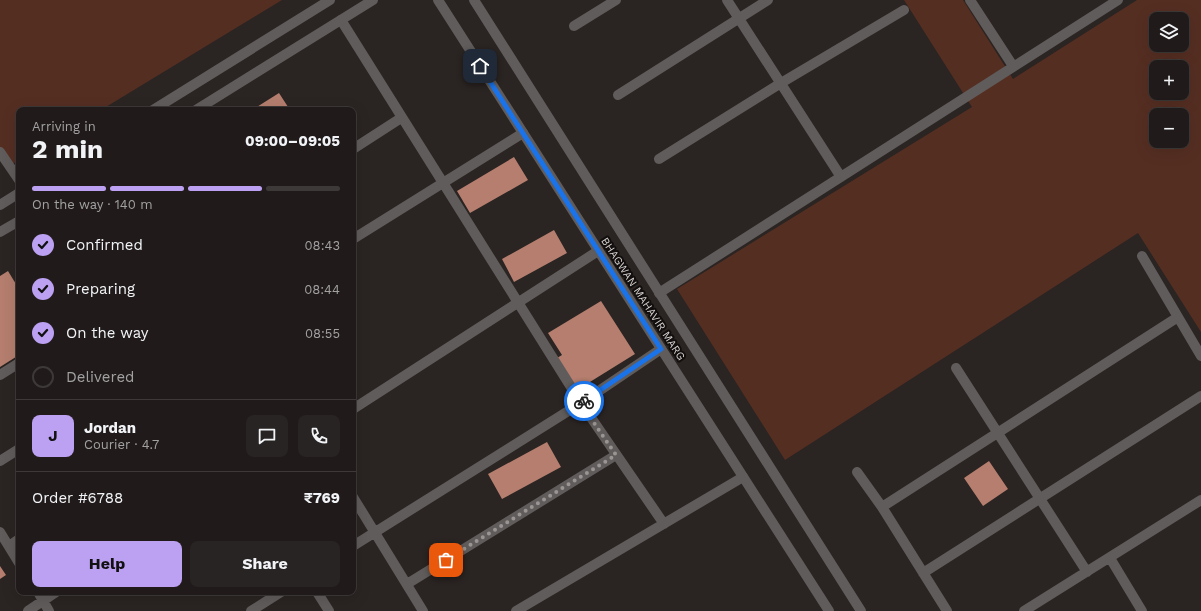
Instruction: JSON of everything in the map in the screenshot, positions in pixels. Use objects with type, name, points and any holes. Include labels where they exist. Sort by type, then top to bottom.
[{"type":"street","points":[[158,107],[330,0]]},
{"type":"street","points":[[201,107],[373,0]]},
{"type":"street","name":"BHAGWAN MAHAVIR MARG","points":[[438,0],[829,611]]},
{"type":"street","name":"BHAGWAN MAHAVIR MARG","points":[[474,0],[861,611]]},
{"type":"street","points":[[574,26],[616,0]]},
{"type":"street","points":[[728,0],[841,176]]},
{"type":"street","points":[[618,95],[768,0]]},
{"type":"street","points":[[970,0],[1013,66]]},
{"type":"street","points":[[660,293],[1118,0]]},
{"type":"street","points":[[659,159],[781,83],[904,10]]},
{"type":"street","points":[[341,20],[442,184],[581,404],[664,524]]},
{"type":"street","points":[[356,147],[401,118]]},
{"type":"street","points":[[356,236],[523,133]]},
{"type":"street","points":[[0,152],[16,176]]},
{"type":"street","points":[[0,205],[16,195]]},
{"type":"street","points":[[0,232],[16,223]]},
{"type":"street","points":[[356,407],[598,251]]},
{"type":"street","points":[[1142,256],[1201,356]]},
{"type":"street","points":[[882,507],[1178,317]]},
{"type":"street","points":[[356,544],[581,404],[661,349]]},
{"type":"street","points":[[0,375],[16,365]]},
{"type":"street","points":[[956,368],[1087,572]]},
{"type":"street","points":[[922,573],[1201,396]]},
{"type":"street","points":[[0,461],[16,451]]},
{"type":"street","points":[[407,584],[616,455]]},
{"type":"street","points":[[858,472],[882,507],[947,611]]},
{"type":"street","points":[[516,611],[743,477]]},
{"type":"street","points":[[1024,611],[1201,500]]},
{"type":"street","points":[[356,502],[423,611]]},
{"type":"street","points":[[0,532],[16,558]]},
{"type":"street","points":[[8,546],[16,541]]},
{"type":"street","points":[[1110,558],[1142,611]]},
{"type":"street","points":[[251,611],[276,595]]},
{"type":"street","points":[[319,595],[329,611]]},
{"type":"street","points":[[28,611],[40,596],[49,611]]},
{"type":"shaded area","points":[[0,0],[282,0],[106,107],[16,107],[16,162],[11,165],[0,148]]},
{"type":"shaded area","points":[[904,0],[963,0],[1013,79],[1137,0],[1201,0],[1201,332],[1138,233],[785,460],[677,289],[972,107]]},
{"type":"building","points":[[279,93],[288,107],[257,107]]},
{"type":"building","points":[[514,157],[528,180],[470,213],[457,191]]},
{"type":"building","points":[[554,230],[567,253],[514,282],[502,259]]},
{"type":"building","points":[[8,271],[16,284],[16,357],[0,367],[0,276]]},
{"type":"building","points":[[601,301],[635,354],[577,390],[557,358],[562,355],[548,333]]},
{"type":"building","points":[[547,442],[561,467],[502,499],[488,474]]},
{"type":"building","points":[[989,461],[1008,489],[983,506],[964,478]]},
{"type":"building","points":[[0,566],[6,575],[0,579]]},
{"type":"way so far","points":[[446,560],[616,455],[581,404],[584,401]]},
{"type":"route","points":[[480,66],[661,349],[584,401]]}]
